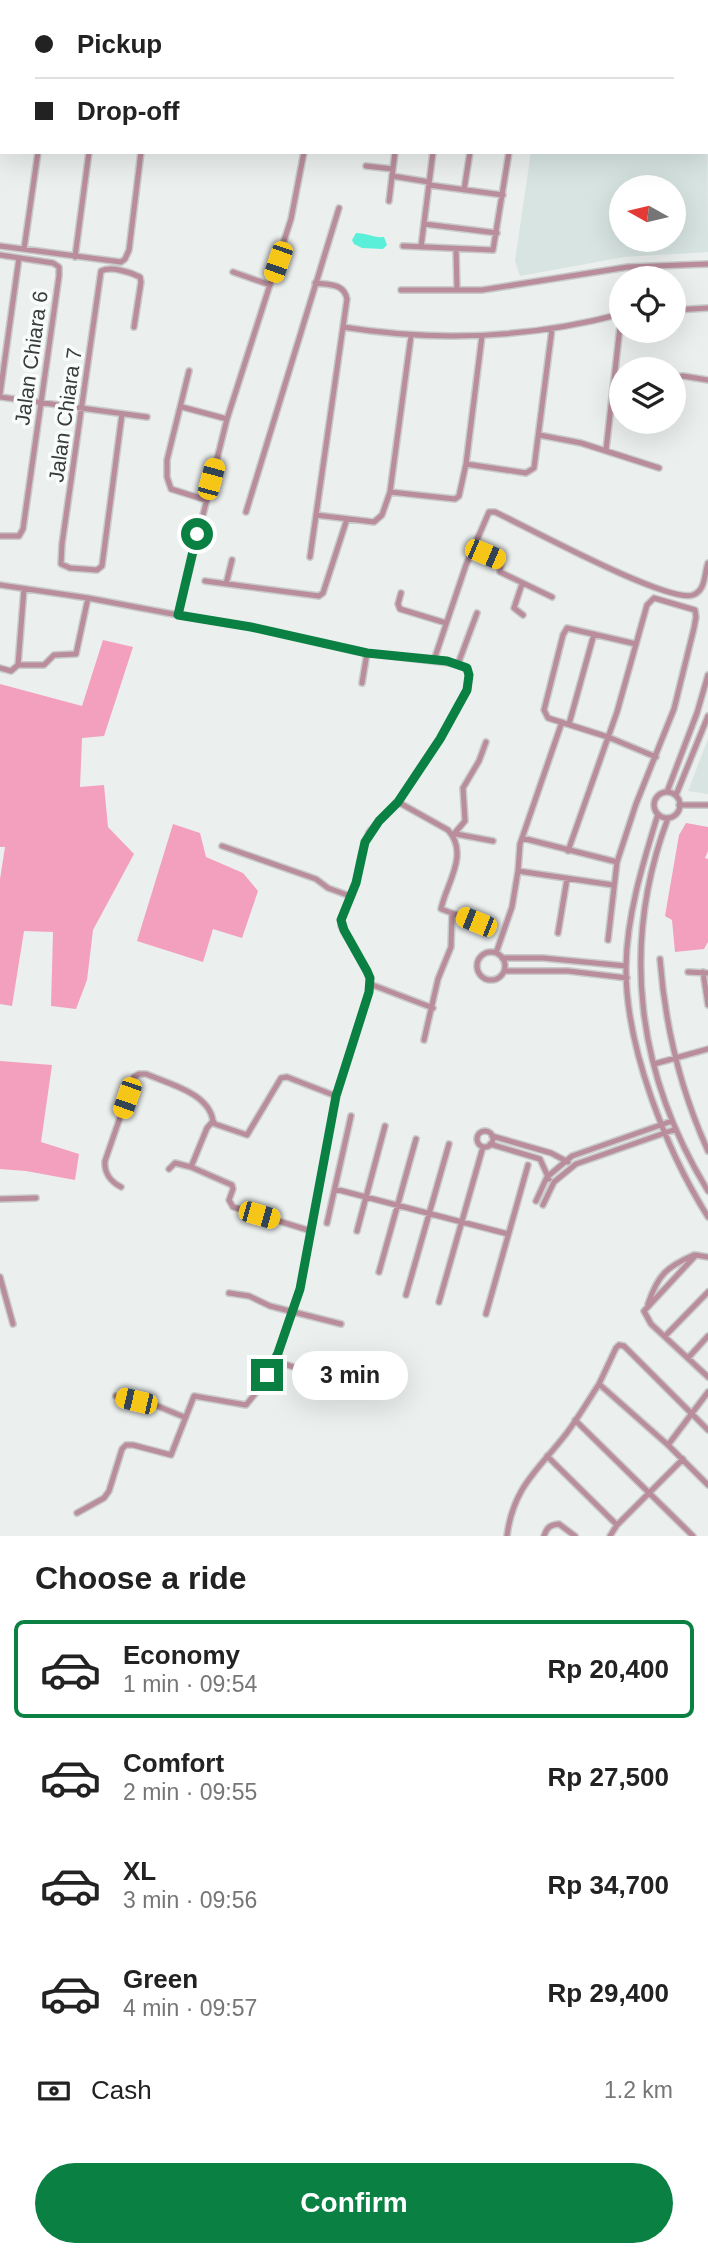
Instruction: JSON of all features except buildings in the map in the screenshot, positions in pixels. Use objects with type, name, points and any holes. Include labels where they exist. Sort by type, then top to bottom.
[{"type":"street","points":[[24,249],[38,154]]},
{"type":"street","points":[[75,257],[89,154]]},
{"type":"street","points":[[0,246],[121,262],[128,250],[141,154]]},
{"type":"street","points":[[178,615],[227,419],[293,210],[304,154]]},
{"type":"street","points":[[389,201],[396,154]]},
{"type":"street","points":[[421,247],[433,154]]},
{"type":"street","points":[[464,190],[471,154]]},
{"type":"street","points":[[403,246],[491,251],[495,247],[509,154]]},
{"type":"street","points":[[366,166],[429,183],[503,195]]},
{"type":"street","points":[[246,512],[339,208]]},
{"type":"street","points":[[424,223],[497,233]]},
{"type":"street","points":[[456,249],[457,290]]},
{"type":"street","points":[[0,255],[19,258],[0,395],[147,417]]},
{"type":"street","name":"Jalan Chiara 6","points":[[0,536],[19,536],[23,530],[58,267],[45,261],[19,258]]},
{"type":"street","points":[[401,290],[511,287],[628,267],[708,264]]},
{"type":"street","name":"Jalan Chiara 7","points":[[122,414],[102,566],[97,570],[70,568],[61,564],[101,271],[106,269],[140,277],[134,327]]},
{"type":"street","points":[[233,272],[270,285]]},
{"type":"street","points":[[310,557],[347,299],[346,291],[341,287],[315,283]]},
{"type":"street","points":[[686,309],[708,308]]},
{"type":"street","points":[[343,327],[411,335],[482,336],[552,329],[609,318]]},
{"type":"street","points":[[466,464],[530,472],[534,468],[552,329]]},
{"type":"street","points":[[316,515],[374,522],[382,515],[390,492],[411,335]]},
{"type":"street","points":[[390,492],[454,499],[461,492],[482,336]]},
{"type":"street","points":[[189,371],[167,460],[167,477],[172,489],[206,500]]},
{"type":"street","points":[[686,378],[708,380]]},
{"type":"street","points":[[182,407],[227,419]]},
{"type":"street","points":[[606,450],[609,422]]},
{"type":"street","points":[[539,435],[565,439],[659,467]]},
{"type":"street","points":[[434,660],[472,548],[489,512],[495,512],[629,577],[681,596],[695,595],[703,587],[708,563]]},
{"type":"street","points":[[205,581],[319,596],[323,593],[347,519]]},
{"type":"street","points":[[472,548],[499,559],[500,572],[552,597]]},
{"type":"street","points":[[226,584],[232,560]]},
{"type":"street","points":[[522,584],[514,608],[523,615]]},
{"type":"street","points":[[0,585],[251,627],[367,653],[458,664],[467,668],[469,675],[467,690],[440,739],[398,802],[369,832],[356,883],[341,920],[341,926],[367,971],[370,984],[336,1096],[305,1269],[275,1361],[246,1405],[194,1396],[184,1417],[174,1453],[168,1455],[126,1445],[122,1449],[104,1498],[77,1513]]},
{"type":"street","points":[[18,665],[24,589]]},
{"type":"street","points":[[401,593],[398,604],[400,609],[446,624]]},
{"type":"street","points":[[0,668],[11,671],[18,665],[44,665],[54,655],[76,654],[88,598]]},
{"type":"street","points":[[568,851],[608,737],[647,605],[654,598],[695,610],[694,628],[674,709],[636,804],[617,862],[608,940]]},
{"type":"street","points":[[458,664],[477,613]]},
{"type":"street","points":[[636,643],[567,628],[544,710],[548,718],[608,737],[656,757]]},
{"type":"street","points":[[496,953],[512,907],[522,838],[565,723],[594,634]]},
{"type":"street","points":[[362,683],[367,653]]},
{"type":"street","points":[[667,792],[697,713],[708,675]]},
{"type":"street","points":[[676,796],[708,716]]},
{"type":"street","points":[[486,742],[479,761],[463,788],[465,821],[454,835],[456,867],[441,907],[442,910],[490,927]]},
{"type":"street","points":[[708,1191],[676,1129],[646,1034],[641,969],[645,896],[668,818],[677,813],[680,805],[676,796],[667,792],[657,796],[655,801],[658,814],[635,894],[628,942],[627,978],[636,1040],[661,1125],[684,1178],[708,1217]]},
{"type":"street","points":[[398,802],[454,835],[493,841]]},
{"type":"street","points":[[680,805],[708,805]]},
{"type":"street","points":[[658,814],[668,818]]},
{"type":"street","points":[[522,838],[617,862]]},
{"type":"street","points":[[222,846],[316,878],[328,888],[350,896]]},
{"type":"street","points":[[518,872],[613,885]]},
{"type":"street","points":[[558,933],[566,878]]},
{"type":"street","points":[[424,1040],[439,979],[451,947],[452,914]]},
{"type":"street","points":[[628,942],[641,942]]},
{"type":"street","points":[[496,953],[502,958],[504,971],[499,978],[490,980],[482,977],[477,970],[477,961],[483,954],[496,953]]},
{"type":"street","points":[[502,958],[569,960],[626,966]]},
{"type":"street","points":[[660,958],[674,1059],[708,1151]]},
{"type":"street","points":[[568,971],[569,960]]},
{"type":"street","points":[[504,971],[568,971],[627,978]]},
{"type":"street","points":[[688,972],[705,973],[708,1005]]},
{"type":"street","points":[[370,984],[433,1008]]},
{"type":"street","points":[[654,1064],[708,1049]]},
{"type":"street","points":[[121,1187],[110,1178],[105,1166],[134,1077],[139,1074],[145,1074],[204,1101],[215,1124],[247,1135],[281,1078],[287,1077],[336,1096]]},
{"type":"street","points":[[327,1223],[351,1116]]},
{"type":"street","points":[[191,1167],[207,1128],[213,1121]]},
{"type":"street","points":[[536,1201],[547,1177],[567,1160],[673,1121]]},
{"type":"street","points":[[357,1231],[385,1126]]},
{"type":"street","points":[[543,1205],[554,1182],[572,1167],[676,1129]]},
{"type":"street","points":[[483,1147],[477,1141],[479,1133],[486,1131],[492,1136],[551,1153],[567,1160],[572,1167]]},
{"type":"street","points":[[490,1144],[492,1136]]},
{"type":"street","points":[[379,1272],[416,1139]]},
{"type":"street","points":[[406,1295],[449,1144]]},
{"type":"street","points":[[483,1147],[490,1144],[540,1159],[547,1177],[554,1182]]},
{"type":"street","points":[[439,1302],[483,1147]]},
{"type":"street","points":[[169,1169],[175,1163],[191,1167],[232,1185],[229,1200],[233,1207],[312,1231]]},
{"type":"street","points":[[486,1314],[528,1165]]},
{"type":"street","points":[[335,1189],[508,1234]]},
{"type":"street","points":[[0,1199],[36,1198]]},
{"type":"street","points":[[708,1257],[696,1255],[664,1270],[653,1290],[645,1315],[651,1324],[708,1377]]},
{"type":"street","points":[[647,1307],[696,1255]]},
{"type":"street","points":[[0,1277],[13,1324]]},
{"type":"street","points":[[665,1336],[708,1292]]},
{"type":"street","points":[[229,1293],[249,1296],[262,1304],[341,1324]]},
{"type":"street","points":[[688,1358],[708,1336]]},
{"type":"street","points":[[508,1536],[520,1492],[575,1420],[599,1384],[619,1345],[624,1346],[708,1430]]},
{"type":"street","points":[[275,1361],[306,1371],[311,1370],[324,1356]]},
{"type":"street","points":[[599,1384],[668,1445],[708,1485]]},
{"type":"street","points":[[668,1445],[708,1392]]},
{"type":"street","points":[[116,1396],[155,1405],[184,1417]]},
{"type":"street","points":[[575,1420],[692,1536]]},
{"type":"street","points":[[547,1456],[617,1525]]},
{"type":"street","points":[[610,1536],[617,1525],[683,1459]]},
{"type":"street","points":[[544,1536],[546,1529],[559,1524],[575,1536]]},
{"type":"shaded area","points":[[531,154],[708,154],[708,252],[624,257],[520,276],[515,261]]},
{"type":"shaded area","points":[[356,233],[384,237],[387,245],[383,249],[362,248],[352,240]]},
{"type":"shaded area","points":[[103,640],[133,647],[104,736],[82,738],[80,787],[104,785],[108,827],[134,854],[93,930],[87,980],[76,1009],[51,1006],[53,932],[24,931],[12,1006],[0,1004],[0,879],[5,847],[0,847],[0,684],[82,706]]},
{"type":"shaded area","points":[[708,739],[708,794],[688,791]]},
{"type":"shaded area","points":[[686,823],[708,827],[708,851],[705,858],[708,859],[708,942],[704,949],[675,952],[672,920],[665,916],[679,835]]},
{"type":"shaded area","points":[[173,824],[200,833],[206,857],[243,873],[258,891],[242,938],[213,929],[203,962],[137,941]]},
{"type":"shaded area","points":[[0,1061],[52,1065],[41,1142],[79,1154],[75,1180],[0,1169]]},
{"type":"route","points":[[197,534],[178,615],[251,627],[367,653],[447,661],[467,668],[469,675],[467,690],[440,739],[398,802],[369,832],[356,883],[341,920],[341,926],[370,978],[369,992],[336,1096],[300,1289],[278,1353],[267,1375]]}]
